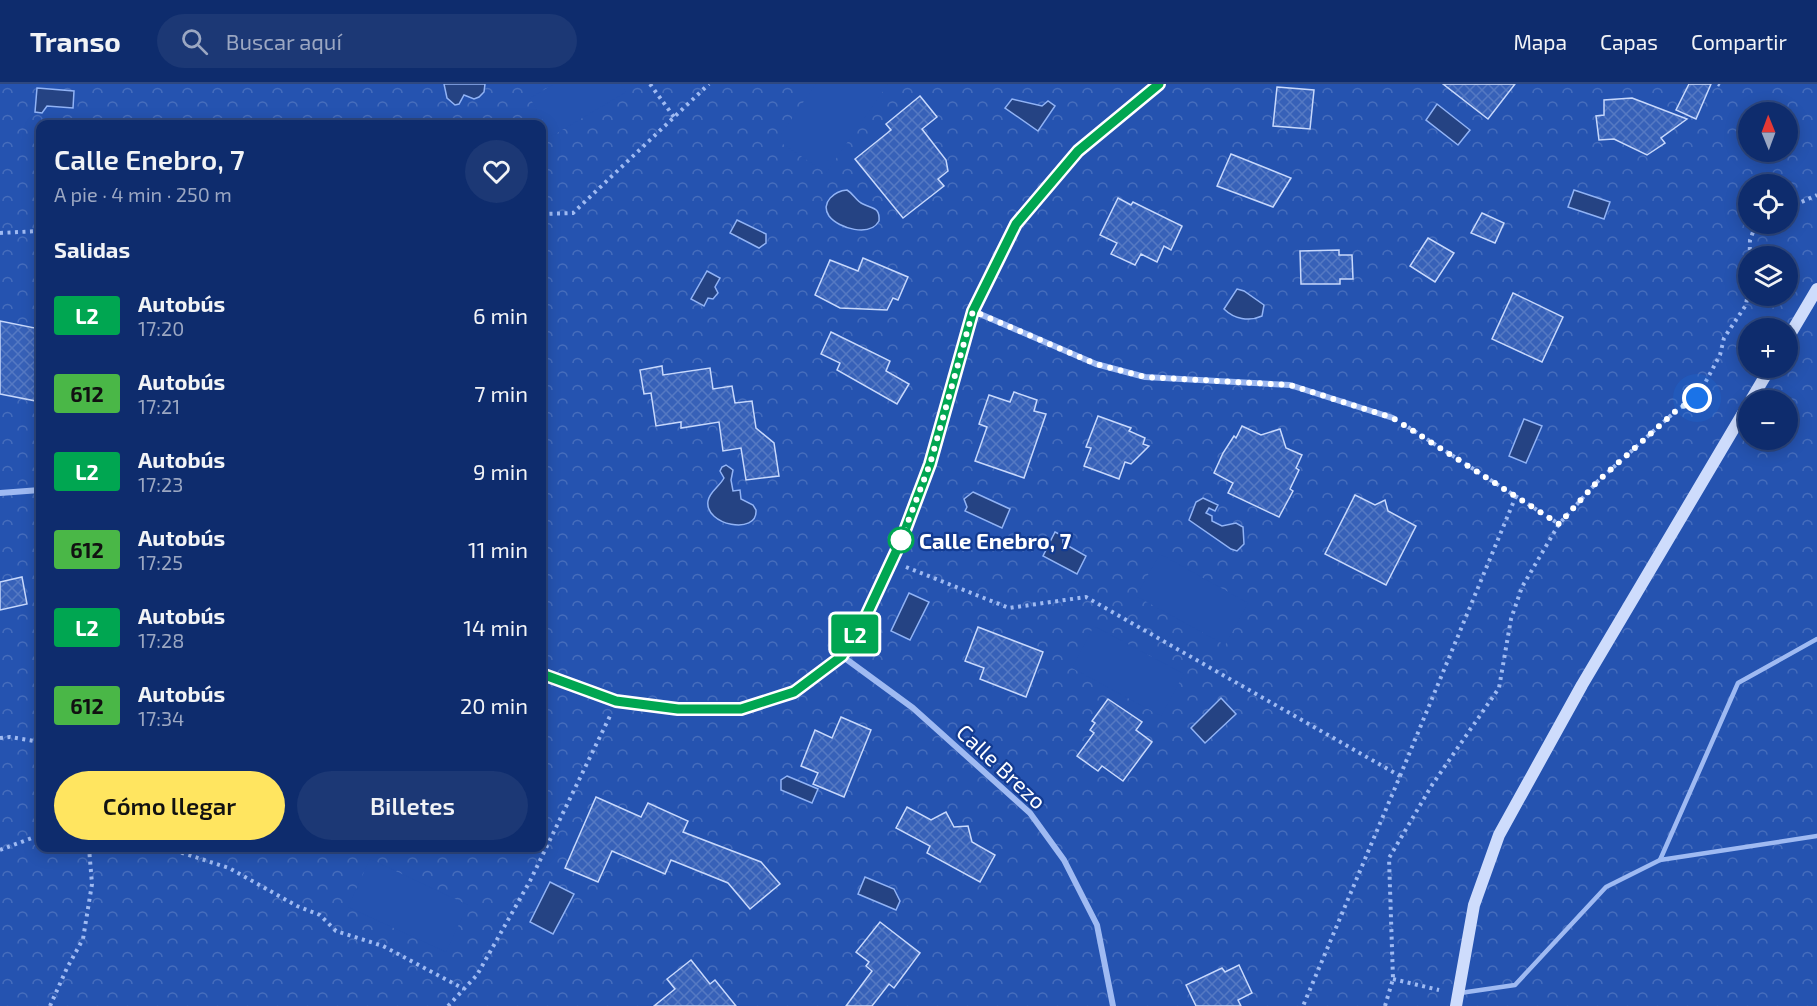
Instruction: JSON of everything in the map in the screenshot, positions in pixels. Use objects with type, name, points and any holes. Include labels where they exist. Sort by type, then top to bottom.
[{"type":"main road","points":[[1798,321],[1817,289]]},
{"type":"main road","points":[[1457,1000],[1474,905],[1499,835],[1581,685],[1738,422]]},
{"type":"street","points":[[546,675],[616,701],[678,709],[741,709],[794,692],[842,656],[866,616],[891,562],[930,464],[973,311],[1016,224],[1078,151],[1158,84]]},
{"type":"street","points":[[973,311],[1096,364],[1145,377],[1290,385],[1393,418]]},
{"type":"street","points":[[0,493],[36,490]]},
{"type":"street","name":"Calle Brezo","points":[[842,656],[913,708],[1030,813],[1064,860],[1097,925],[1113,1006]]},
{"type":"lane","points":[[1660,860],[1738,683],[1817,639]]},
{"type":"lane","points":[[1457,1000],[1515,985],[1606,887],[1660,860],[1817,836]]},
{"type":"path","points":[[650,84],[674,117]]},
{"type":"path","points":[[546,214],[573,213],[709,84]]},
{"type":"path","points":[[1798,204],[1817,195]]},
{"type":"path","points":[[0,232],[36,231]]},
{"type":"path","points":[[1386,1006],[1393,979],[1389,858],[1432,785],[1499,688],[1511,619],[1522,587],[1559,524],[1597,482],[1678,409],[1697,398],[1720,355],[1724,338],[1746,305],[1752,234]]},
{"type":"path","points":[[1393,418],[1559,524]]},
{"type":"path","points":[[1303,1006],[1516,496]]},
{"type":"path","points":[[891,562],[1009,608],[1086,597],[1400,776]]},
{"type":"path","points":[[546,848],[616,701]]},
{"type":"path","points":[[0,738],[10,737],[36,741]]},
{"type":"path","points":[[0,850],[36,836]]},
{"type":"path","points":[[50,1006],[83,939],[92,884],[89,852]]},
{"type":"path","points":[[179,852],[229,868],[297,906],[320,915],[336,931],[383,946],[464,989]]},
{"type":"path","points":[[448,1006],[477,975],[544,852]]},
{"type":"path","points":[[1393,979],[1457,1000]]},
{"type":"green space","points":[[0,84],[1817,84],[1817,1006],[0,1006]]},
{"type":"green space","points":[[554,84],[621,84],[626,92],[552,136],[546,126],[546,120],[543,120],[530,98]]},
{"type":"green space","points":[[816,84],[888,84],[826,173],[777,140]]},
{"type":"green space","points":[[1160,554],[1248,603],[1225,645],[1136,596]]},
{"type":"green space","points":[[1094,626],[1184,674],[1161,716],[1072,668]]},
{"type":"green space","points":[[370,859],[468,905],[446,952],[348,907]]},
{"type":"shaded area","points":[[444,84],[485,84],[484,92],[479,97],[474,99],[464,95],[459,104],[455,105],[447,98]]},
{"type":"shaded area","points":[[37,88],[74,91],[73,108],[47,106],[42,113],[35,112]]},
{"type":"shaded area","points":[[1012,99],[1042,106],[1048,101],[1055,106],[1038,131],[1005,108]]},
{"type":"shaded area","points":[[1437,104],[1470,130],[1458,145],[1426,120]]},
{"type":"shaded area","points":[[847,190],[861,203],[877,211],[879,221],[875,226],[862,230],[847,228],[829,216],[826,206],[830,198]]},
{"type":"shaded area","points":[[1574,190],[1610,202],[1604,219],[1568,207]]},
{"type":"shaded area","points":[[737,220],[766,234],[766,243],[759,248],[730,233]]},
{"type":"shaded area","points":[[707,271],[720,278],[715,287],[718,293],[713,299],[708,298],[704,306],[691,299]]},
{"type":"shaded area","points":[[1237,289],[1244,291],[1264,305],[1262,316],[1252,319],[1242,318],[1224,309]]},
{"type":"shaded area","points":[[1524,419],[1542,426],[1526,463],[1509,456]]},
{"type":"shaded area","points":[[726,465],[733,470],[731,480],[733,491],[740,490],[741,499],[753,505],[756,510],[754,518],[749,523],[741,525],[722,521],[709,509],[709,498],[724,478],[720,471]]},
{"type":"shaded area","points":[[973,492],[1010,509],[1002,528],[965,511],[967,507],[964,499]]},
{"type":"shaded area","points":[[1203,498],[1218,505],[1215,511],[1209,508],[1206,513],[1212,516],[1212,521],[1222,526],[1236,523],[1243,527],[1244,544],[1237,551],[1189,520],[1196,502]]},
{"type":"shaded area","points":[[1055,532],[1063,536],[1063,543],[1086,556],[1077,574],[1043,556]]},
{"type":"shaded area","points":[[909,593],[929,602],[910,640],[891,631]]},
{"type":"shaded area","points":[[1221,698],[1236,714],[1205,743],[1191,728]]},
{"type":"shaded area","points":[[787,776],[818,789],[812,803],[781,790],[781,780]]},
{"type":"shaded area","points":[[865,877],[894,889],[900,901],[896,910],[858,894]]},
{"type":"shaded area","points":[[550,882],[574,894],[553,934],[530,922]]},
{"type":"building","points":[[1443,84],[1515,84],[1488,119]]},
{"type":"building","points":[[1689,84],[1711,84],[1696,119],[1676,110]]},
{"type":"building","points":[[1277,87],[1314,90],[1310,129],[1273,126]]},
{"type":"building","points":[[920,96],[937,117],[922,129],[946,160],[948,171],[938,179],[944,186],[903,218],[855,159],[891,130],[886,124]]},
{"type":"building","points":[[1632,98],[1687,119],[1661,138],[1665,143],[1647,155],[1614,139],[1599,140],[1596,116],[1604,115],[1604,100]]},
{"type":"building","points":[[1231,154],[1291,178],[1273,207],[1217,186]]},
{"type":"building","points":[[1118,198],[1131,205],[1133,202],[1182,226],[1171,250],[1164,246],[1157,262],[1141,254],[1135,265],[1111,254],[1117,243],[1100,235]]},
{"type":"building","points":[[1482,213],[1504,223],[1495,243],[1471,233]]},
{"type":"building","points":[[1428,238],[1454,253],[1435,282],[1410,266]]},
{"type":"building","points":[[1339,250],[1339,255],[1352,255],[1353,279],[1340,279],[1340,284],[1301,284],[1300,251]]},
{"type":"building","points":[[863,258],[908,277],[898,300],[893,298],[887,310],[840,308],[815,295],[830,260],[858,271]]},
{"type":"building","points":[[1513,293],[1563,317],[1542,362],[1492,339]]},
{"type":"building","points":[[0,321],[36,328],[36,401],[0,394]]},
{"type":"building","points":[[831,332],[890,361],[886,371],[909,384],[897,404],[837,370],[840,363],[821,354]]},
{"type":"building","points":[[662,366],[663,375],[710,368],[713,389],[732,386],[735,403],[752,401],[756,428],[774,443],[779,476],[746,480],[741,448],[723,451],[719,422],[681,428],[681,422],[656,426],[651,393],[644,394],[640,370]]},
{"type":"building","points":[[1014,392],[1037,400],[1034,411],[1046,414],[1024,478],[975,461],[987,427],[979,424],[989,395],[1010,402]]},
{"type":"building","points":[[1098,416],[1131,428],[1129,431],[1145,438],[1143,444],[1149,446],[1131,464],[1125,462],[1119,479],[1084,466],[1091,448],[1086,447]]},
{"type":"building","points":[[1242,426],[1261,435],[1280,429],[1286,448],[1302,455],[1296,468],[1299,470],[1290,489],[1293,491],[1279,517],[1228,493],[1233,483],[1214,473],[1223,453],[1234,436],[1236,438]]},
{"type":"building","points":[[1355,495],[1375,505],[1385,500],[1388,511],[1416,526],[1386,585],[1325,554]]},
{"type":"building","points":[[22,577],[27,604],[0,610],[0,582]]},
{"type":"building","points":[[978,627],[1043,652],[1026,697],[980,679],[984,668],[965,661]]},
{"type":"building","points":[[1108,699],[1142,722],[1136,730],[1152,742],[1123,781],[1102,766],[1098,771],[1077,756],[1094,733],[1090,730],[1095,723],[1092,721]]},
{"type":"building","points":[[841,717],[871,730],[844,797],[813,784],[818,773],[801,766],[815,730],[832,738]]},
{"type":"building","points":[[596,797],[641,817],[648,803],[688,821],[683,832],[761,862],[780,884],[750,909],[728,883],[671,860],[665,874],[612,851],[598,882],[565,868]]},
{"type":"building","points":[[907,807],[931,820],[946,812],[954,827],[968,826],[972,842],[995,855],[980,882],[927,853],[930,846],[896,828]]},
{"type":"building","points":[[880,922],[920,953],[894,988],[889,984],[872,1006],[846,1006],[872,971],[866,966],[869,962],[856,952]]},
{"type":"building","points":[[691,960],[710,984],[715,980],[736,1006],[654,1006],[675,989],[667,979]]},
{"type":"building","points":[[1239,965],[1252,993],[1238,1000],[1241,1006],[1196,1006],[1186,985],[1222,968],[1225,972]]},
{"type":"bus line","name":"L2","points":[[546,675],[616,701],[678,709],[741,709],[794,692],[842,656],[866,616],[901,541],[930,464],[973,311],[1016,224],[1078,151],[1159,84]]},
{"type":"place","name":"Calle Enebro, 7","points":[[901,540]]},
{"type":"route","points":[[901,540],[930,464],[973,311],[1096,364],[1145,377],[1290,385],[1393,418],[1559,524],[1597,482],[1678,409],[1697,398]]}]
